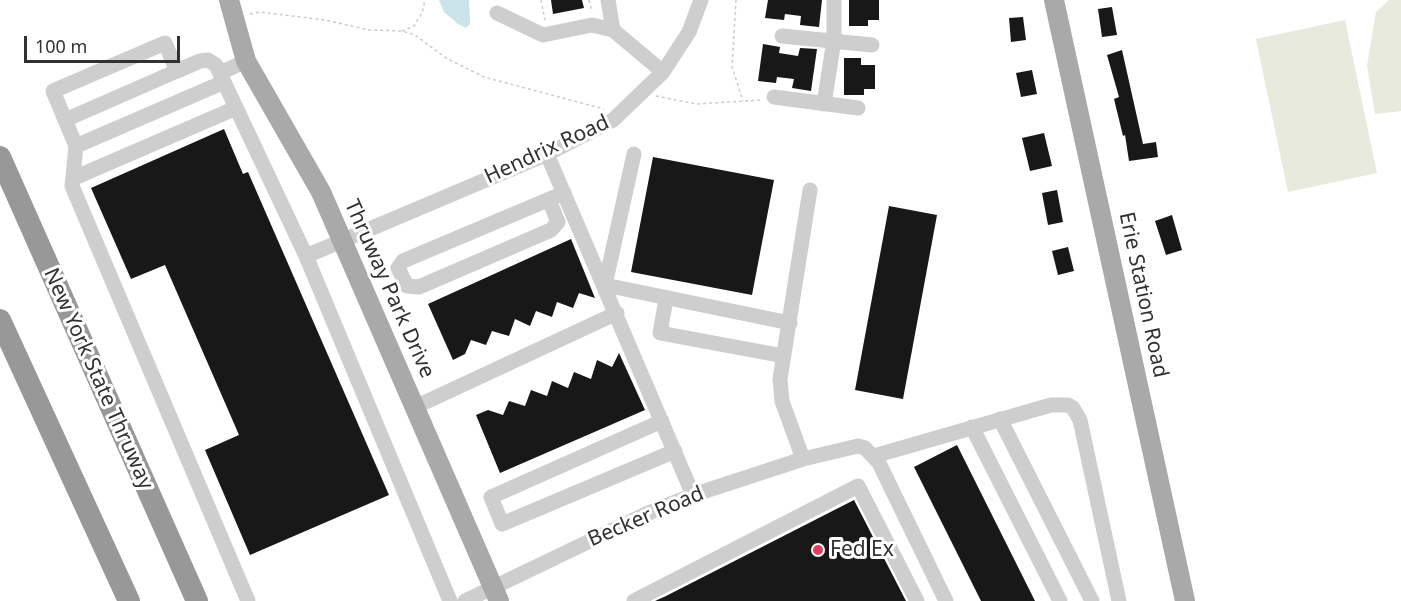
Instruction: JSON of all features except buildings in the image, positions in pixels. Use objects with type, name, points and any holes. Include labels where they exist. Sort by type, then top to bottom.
[{"type":"highway","name":"New York State Thruway","points":[[0,157],[197,601]]},
{"type":"highway","points":[[0,320],[129,601]]},
{"type":"main road","name":"Erie Station Road","points":[[1054,0],[1185,601]]},
{"type":"main road","name":"Thruway Park Drive","points":[[232,9],[246,61],[321,192],[496,594]]},
{"type":"street","points":[[608,0],[613,30]]},
{"type":"street","name":"Hendrix Road","points":[[306,256],[596,131],[618,116],[663,72],[689,32],[701,0]]},
{"type":"street","points":[[824,104],[834,40],[834,0]]},
{"type":"street","points":[[497,13],[543,35],[592,25],[613,30],[663,72]]},
{"type":"street","points":[[782,36],[872,45]]},
{"type":"street","points":[[177,71],[165,43],[53,91],[76,146],[72,186],[248,601]]},
{"type":"street","points":[[66,120],[200,61],[208,60],[216,64],[306,256],[450,601]]},
{"type":"street","points":[[76,146],[222,78],[246,61]]},
{"type":"street","points":[[774,97],[858,108]]},
{"type":"street","points":[[74,178],[236,108]]},
{"type":"street","points":[[547,154],[693,495]]},
{"type":"street","points":[[605,285],[634,154]]},
{"type":"street","points":[[803,459],[782,401],[780,380],[810,190]]},
{"type":"street","points":[[549,200],[558,222],[551,230],[419,287],[407,286],[398,268],[403,261],[564,193]]},
{"type":"street","points":[[605,285],[790,323]]},
{"type":"street","points":[[666,299],[660,333],[784,356]]},
{"type":"street","points":[[415,407],[617,313]]},
{"type":"street","points":[[946,601],[874,456],[1051,405],[1068,405],[1078,414],[1119,601]]},
{"type":"street","points":[[1000,419],[1092,601]]},
{"type":"street","points":[[662,421],[491,497],[502,524],[675,450]]},
{"type":"street","points":[[972,427],[1060,601]]},
{"type":"street","name":"Becker Road","points":[[465,601],[496,594],[693,495],[803,459],[858,446],[874,456]]},
{"type":"street","points":[[633,601],[858,486],[917,601]]},
{"type":"street","points":[[1046,571],[1070,557]]},
{"type":"path","points":[[402,31],[414,26],[422,13],[425,0]]},
{"type":"path","points":[[541,0],[548,34]]},
{"type":"path","points":[[590,0],[593,18]]},
{"type":"path","points":[[736,0],[732,67],[743,101]]},
{"type":"path","points":[[232,9],[325,20],[369,30],[402,31],[415,35],[446,58],[484,77],[592,105],[618,116]]},
{"type":"path","points":[[414,26],[415,35]]},
{"type":"path","points":[[648,89],[658,97],[696,104],[770,101],[771,97],[774,97]]},
{"type":"shaded area","points":[[1389,0],[1401,0],[1401,111],[1375,114],[1367,66],[1376,12]]},
{"type":"shaded area","points":[[1345,20],[1377,173],[1288,192],[1256,39]]},
{"type":"water","points":[[439,0],[469,0],[470,24],[466,28],[458,24],[444,12]]},
{"type":"place","name":"Fed Ex","points":[[818,550]]}]
